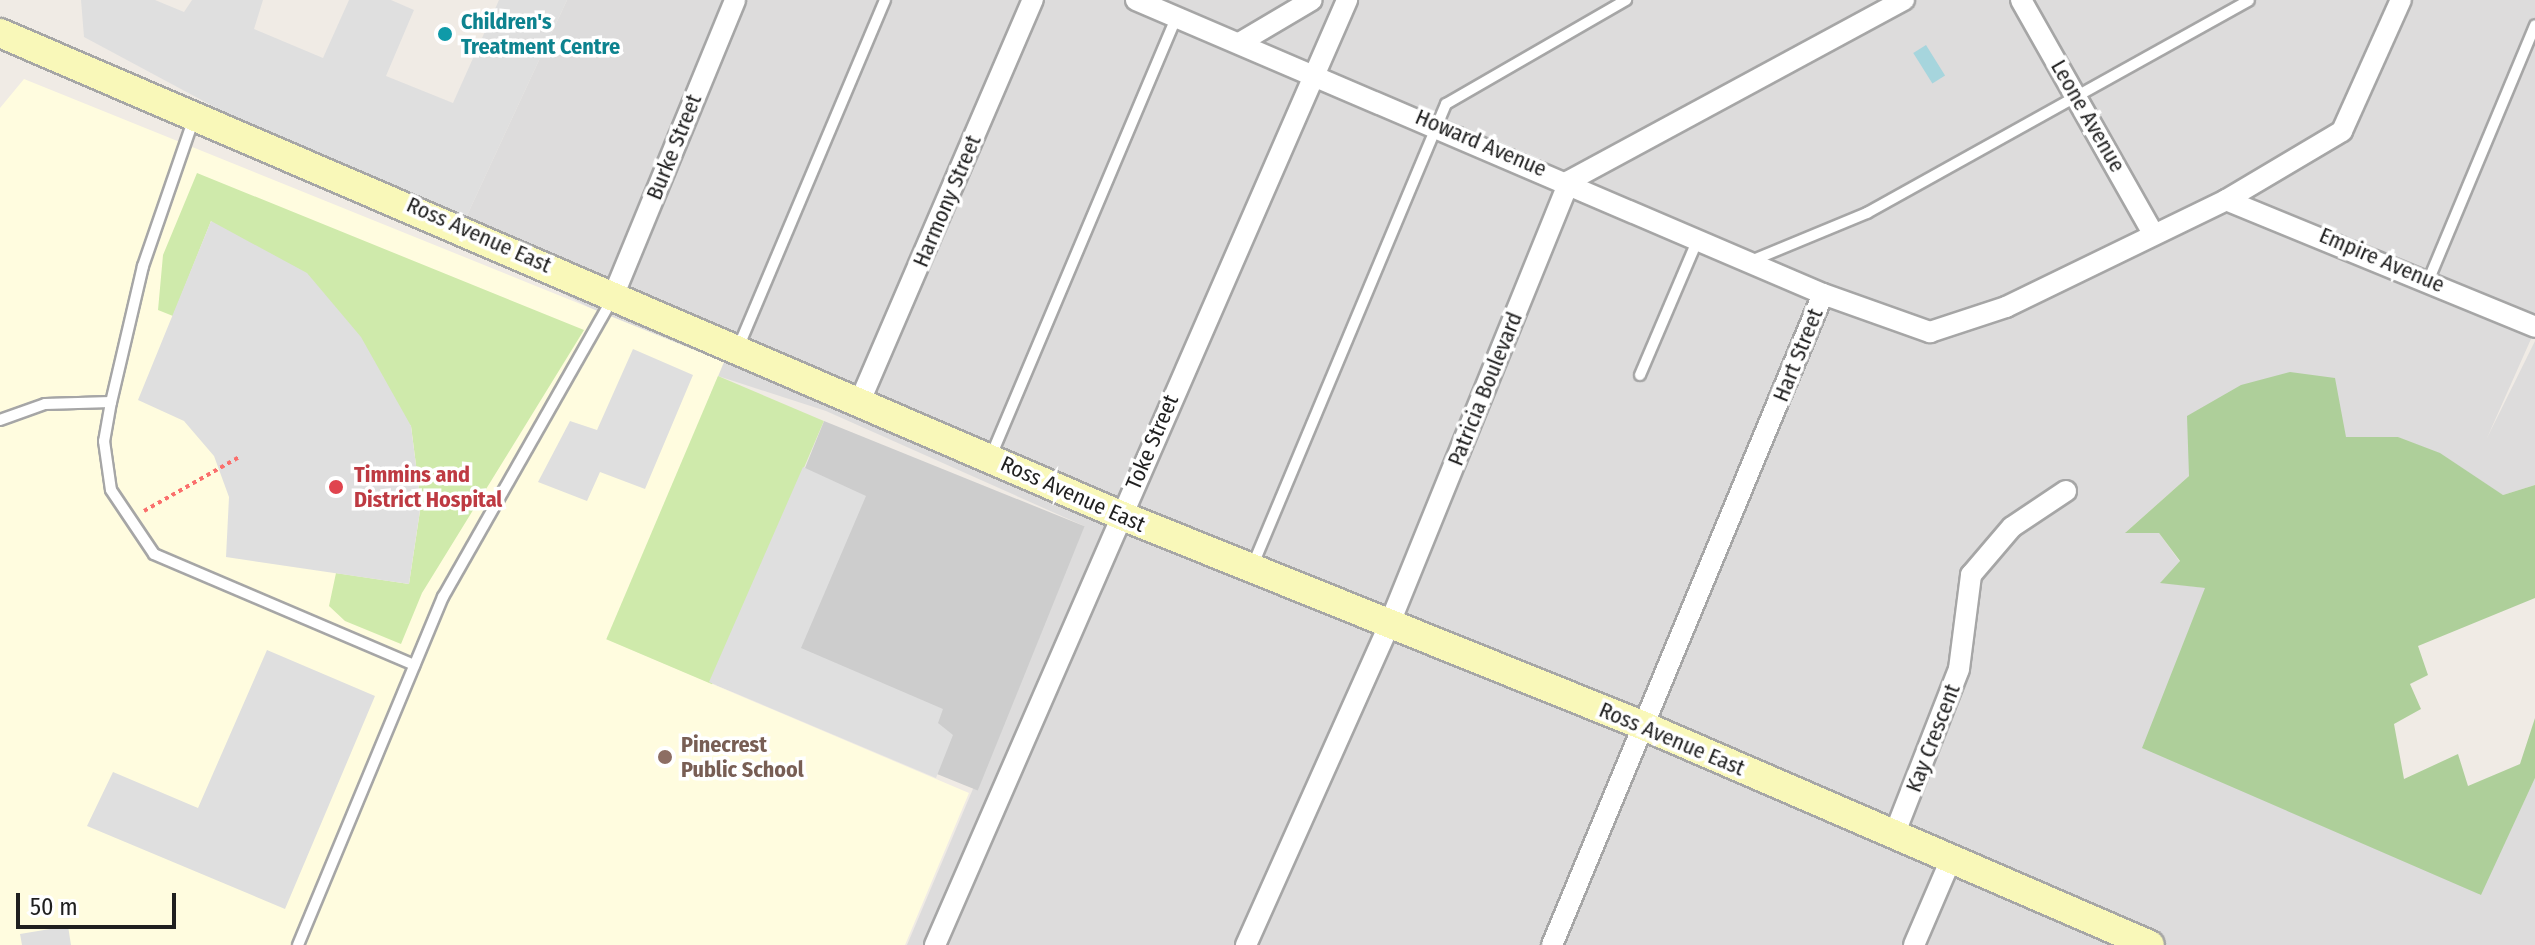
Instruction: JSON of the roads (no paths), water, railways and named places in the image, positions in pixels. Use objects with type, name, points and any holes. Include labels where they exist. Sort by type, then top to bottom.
[{"type":"main road","name":"Ross Avenue East","points":[[0,33],[196,112],[1120,515],[1644,726],[2150,945]]},
{"type":"street","name":"Burke Street","points":[[614,294],[735,0]]},
{"type":"street","name":"Harmony Street","points":[[860,401],[1033,0]]},
{"type":"street","points":[[1241,42],[1312,0]]},
{"type":"street","name":"Toke Street","points":[[935,945],[1310,70],[1347,0]]},
{"type":"street","points":[[1569,181],[1904,0]]},
{"type":"street","name":"Leone Avenue","points":[[2021,0],[2153,233]]},
{"type":"street","name":"Hart Street","points":[[1552,945],[1823,294],[1930,332],[2006,307],[2226,200],[2342,131],[2401,0]]},
{"type":"street","name":"Howard Avenue","points":[[1145,2],[1176,18],[1310,70],[1569,181],[1823,294]]},
{"type":"street","name":"Patricia Boulevard","points":[[1246,945],[1389,625],[1569,181]]},
{"type":"street","name":"Empire Avenue","points":[[2226,200],[2429,279],[2535,327]]},
{"type":"street","name":"Kay Crescent","points":[[1894,835],[1959,669],[1971,575],[2012,527],[2066,491]]},
{"type":"street","points":[[1914,945],[1951,859]]},
{"type":"lane","points":[[738,348],[885,0]]},
{"type":"lane","points":[[1251,568],[1446,104],[1626,0]]},
{"type":"lane","points":[[1749,261],[1867,213],[2249,0]]},
{"type":"lane","points":[[990,458],[1176,18]]},
{"type":"lane","points":[[2429,279],[2535,25]]},
{"type":"lane","points":[[196,112],[143,266],[111,402],[104,441],[111,490],[126,521],[154,554],[414,665]]},
{"type":"lane","points":[[1640,375],[1698,239]]},
{"type":"lane","points":[[298,945],[443,597],[614,294]]},
{"type":"lane","points":[[0,420],[45,404],[111,402]]},
{"type":"water","points":[[1926,45],[1945,76],[1932,83],[1913,53]]},
{"type":"place","name":"Children's Treatment Centre","points":[[445,34]]},
{"type":"place","name":"Timmins and District Hospital","points":[[336,487]]},
{"type":"place","name":"Pinecrest Public School","points":[[665,757]]}]
